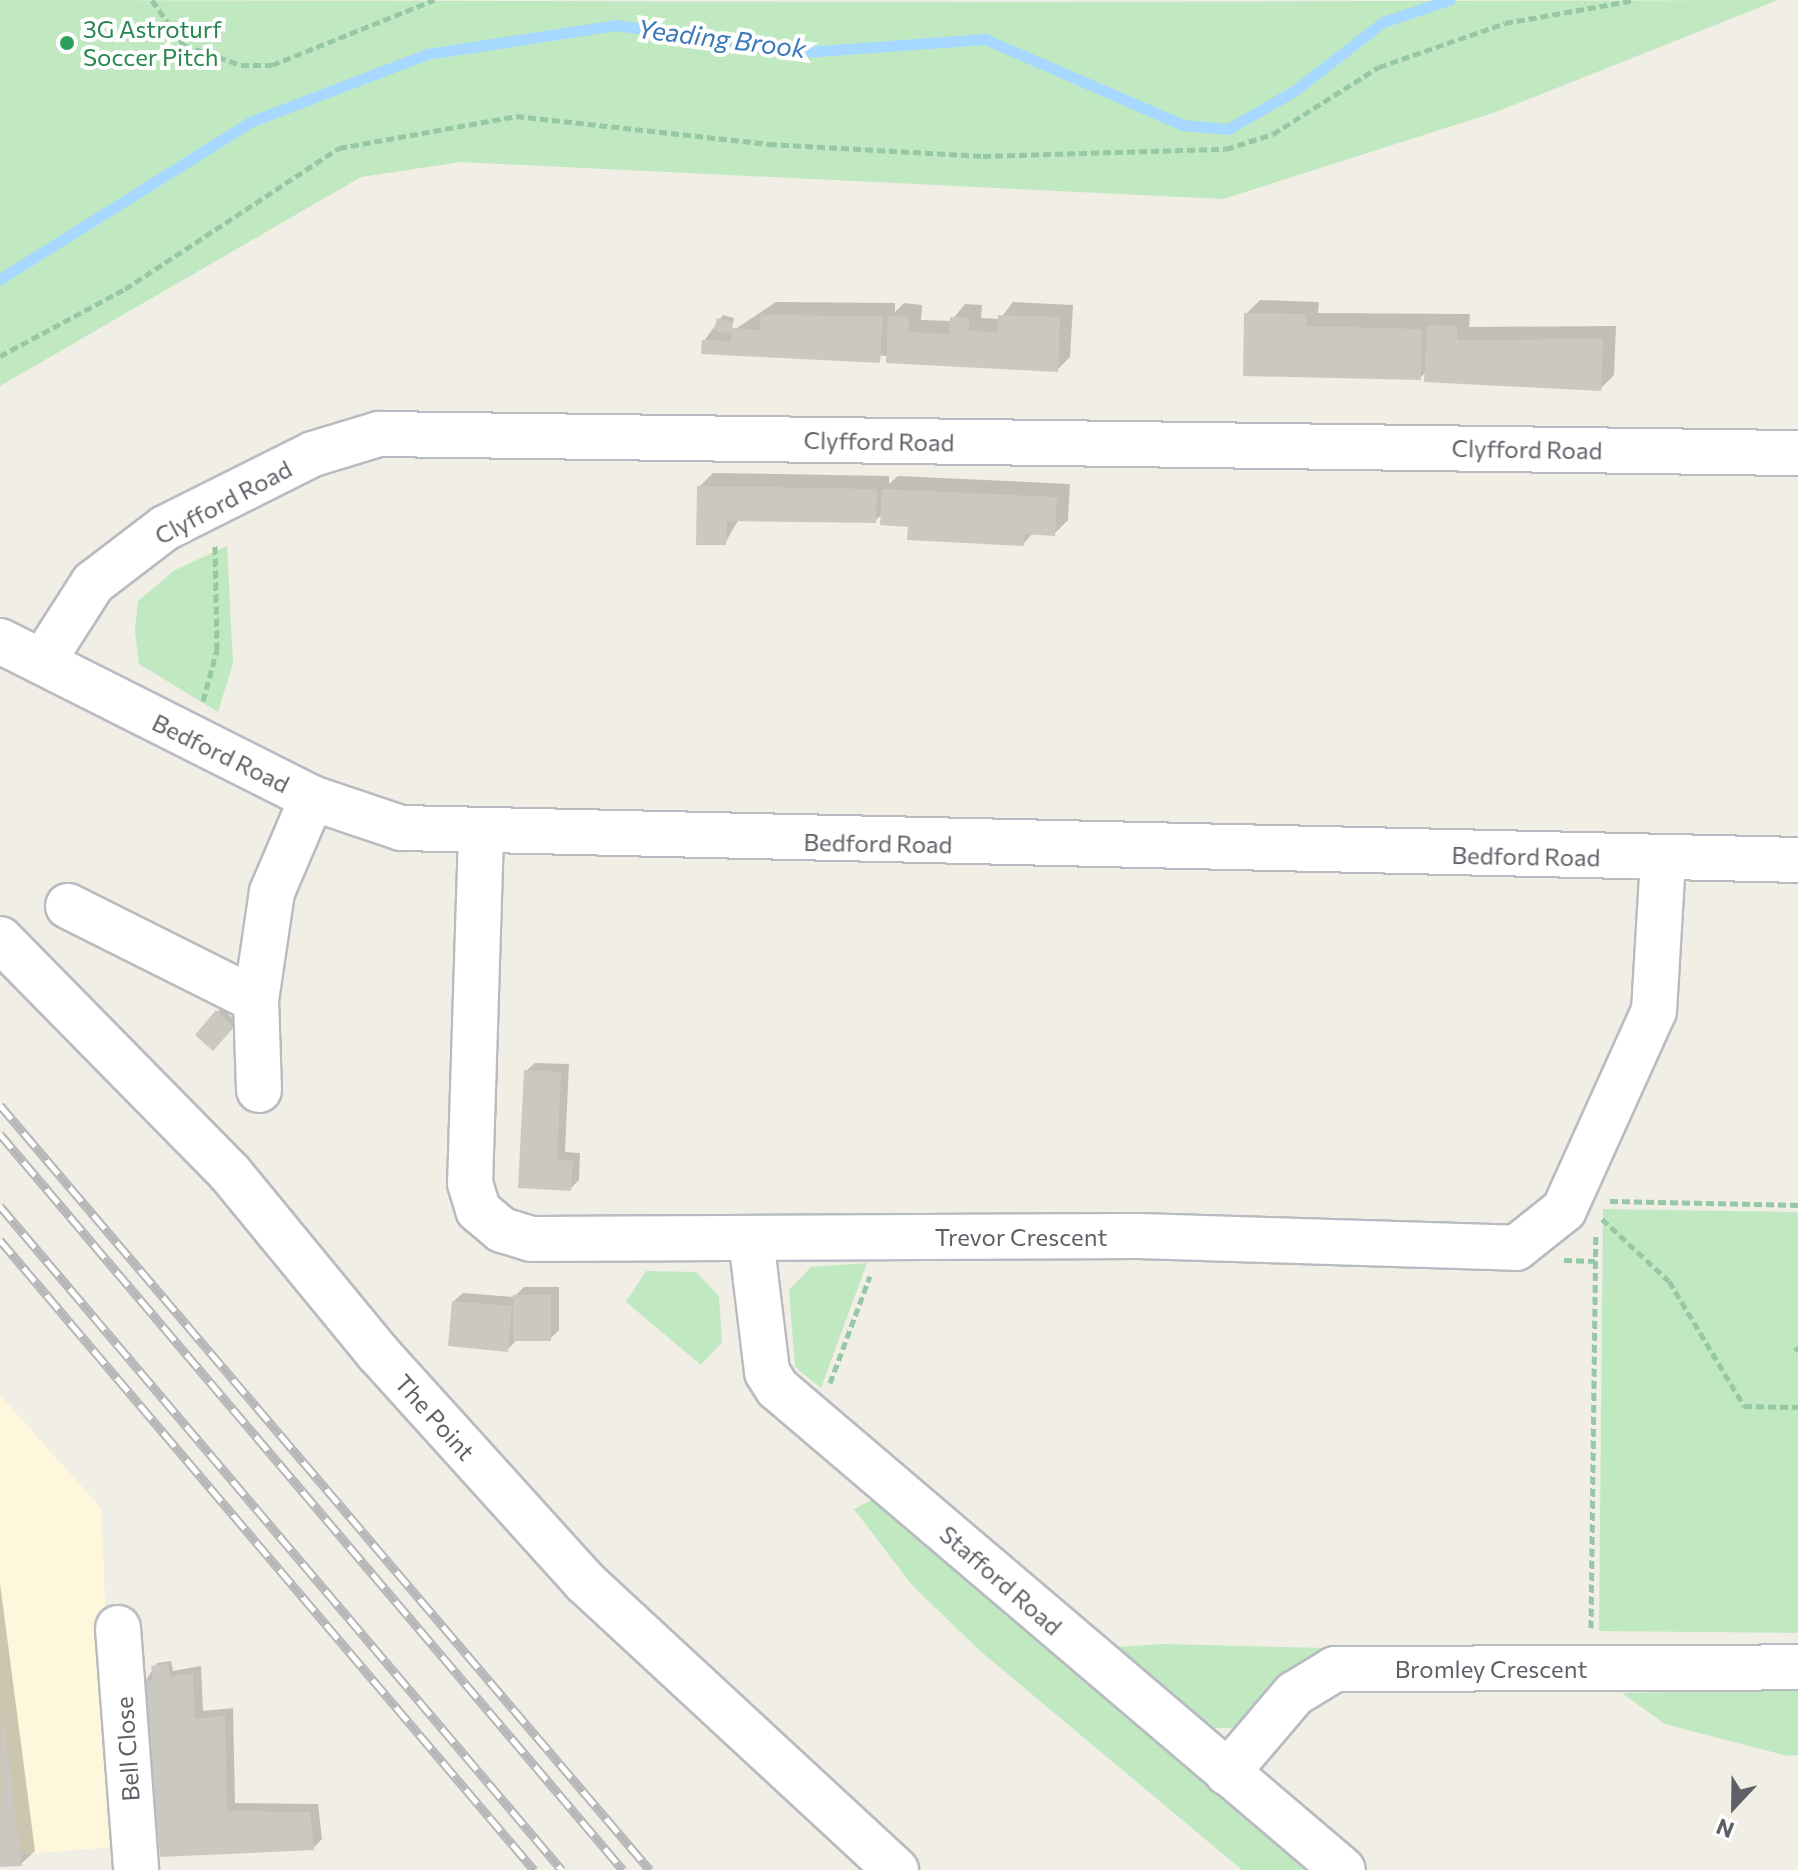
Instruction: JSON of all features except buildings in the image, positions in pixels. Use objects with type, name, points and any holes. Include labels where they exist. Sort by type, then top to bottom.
[{"type":"street","name":"Clyfford Road","points":[[43,661],[93,583],[206,507],[313,454],[379,434],[1798,453]]},
{"type":"street","name":"Bedford Road","points":[[0,641],[312,798],[401,828],[481,835],[1798,860]]},
{"type":"street","points":[[259,1090],[256,1000],[272,892],[312,798]]},
{"type":"street","name":"Trevor Crescent","points":[[481,835],[470,1183],[478,1210],[502,1230],[531,1239],[1139,1236],[1516,1248],[1564,1210],[1654,1011],[1663,858]]},
{"type":"street","points":[[68,906],[256,1000]]},
{"type":"street","name":"The Point","points":[[0,939],[230,1173],[378,1353],[585,1582],[896,1870]]},
{"type":"street","name":"Stafford Road","points":[[751,1239],[767,1372],[777,1388],[1343,1870]]},
{"type":"street","name":"Bell Close","points":[[118,1628],[136,1870]]},
{"type":"street","name":"Bromley Crescent","points":[[1227,1773],[1294,1694],[1335,1669],[1798,1667]]},
{"type":"path","points":[[152,0],[184,45],[241,65],[272,65],[434,0]]},
{"type":"path","points":[[0,356],[125,289],[339,148],[516,116],[769,144],[983,156],[1226,149],[1273,134],[1379,67],[1505,23],[1635,0]]},
{"type":"path","points":[[192,740],[217,650],[219,565],[206,507]]},
{"type":"path","points":[[1597,1201],[1798,1205]]},
{"type":"path","points":[[1600,1211],[1669,1281],[1744,1406],[1798,1407]]},
{"type":"path","points":[[1591,1634],[1595,1261]]},
{"type":"path","points":[[824,1399],[872,1270]]},
{"type":"shaded area","points":[[0,1395],[101,1508],[116,1847],[0,1856]]},
{"type":"green space","points":[[0,0],[1778,0],[1496,112],[1223,199],[461,162],[361,177],[0,386]]},
{"type":"green space","points":[[227,546],[233,663],[218,712],[139,664],[135,631],[138,601],[175,570]]},
{"type":"green space","points":[[1603,1209],[1798,1212],[1798,1633],[1599,1631]]},
{"type":"green space","points":[[867,1263],[821,1388],[795,1367],[789,1290],[811,1267]]},
{"type":"green space","points":[[646,1271],[696,1272],[719,1296],[722,1342],[701,1365],[626,1302]]},
{"type":"green space","points":[[874,1499],[1313,1870],[1242,1870],[979,1650],[912,1585],[854,1509]]},
{"type":"green space","points":[[1163,1644],[1326,1648],[1261,1711],[1234,1728],[1212,1728],[1118,1647]]},
{"type":"green space","points":[[1798,1690],[1798,1755],[1788,1756],[1665,1724],[1622,1693]]},
{"type":"waterway","name":"Yeading Brook","points":[[0,279],[250,122],[427,54],[616,25],[804,52],[985,39],[1183,125],[1228,129],[1294,91],[1383,22],[1449,0]]},
{"type":"railway","points":[[0,1105],[650,1870]]},
{"type":"railway","points":[[0,1134],[623,1870]]},
{"type":"railway","points":[[0,1206],[562,1870]]},
{"type":"railway","points":[[0,1240],[534,1870]]},
{"type":"place","name":"3G Astroturf Soccer Pitch","points":[[67,43]]}]
